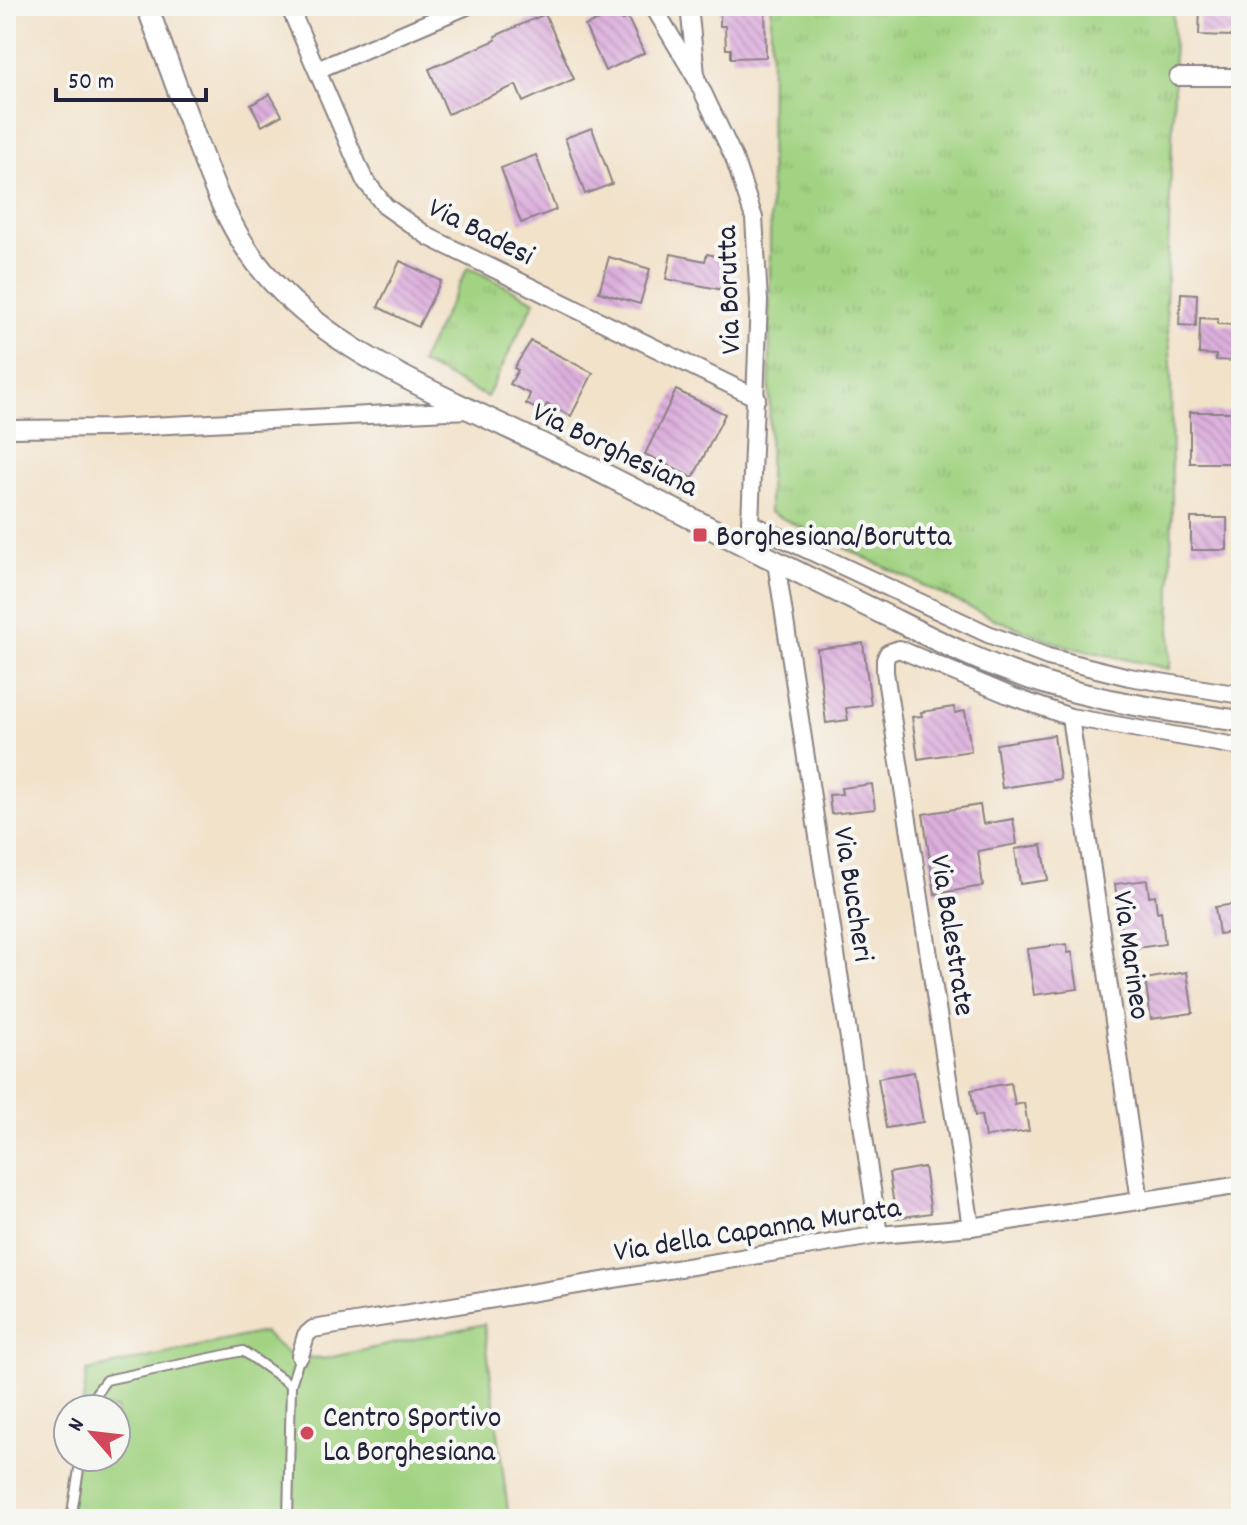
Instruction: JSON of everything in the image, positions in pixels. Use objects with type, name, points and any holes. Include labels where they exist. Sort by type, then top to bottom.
[{"type":"street","name":"Via Borghesiana","points":[[147,6],[217,193],[238,235],[263,271],[306,315],[334,336],[403,378],[924,634],[1022,676],[1125,703],[1241,721]]},
{"type":"street","name":"Via Badesi","points":[[289,6],[358,168],[374,194],[403,220],[429,237],[757,398]]},
{"type":"street","points":[[317,70],[467,6]]},
{"type":"street","name":"Via Borutta","points":[[653,6],[697,80],[737,165],[754,218],[760,281],[749,548]]},
{"type":"street","points":[[689,6],[697,80]]},
{"type":"street","points":[[1178,77],[1241,77]]},
{"type":"street","points":[[6,429],[110,428],[470,410]]},
{"type":"street","points":[[750,523],[988,634],[1048,657],[1129,677],[1241,695]]},
{"type":"street","name":"Via Buccheri","points":[[776,562],[879,1235]]},
{"type":"street","name":"Via Balestrate","points":[[971,1227],[885,660],[893,649],[904,650],[974,681],[1070,717]]},
{"type":"street","points":[[1125,703],[1129,677]]},
{"type":"street","points":[[1070,717],[1241,747]]},
{"type":"street","name":"Via Marineo","points":[[1070,717],[1140,1201]]},
{"type":"street","name":"Via della Capanna Murata","points":[[300,1356],[306,1335],[313,1329],[879,1235],[971,1227],[1241,1185]]},
{"type":"lane","points":[[96,1393],[106,1380],[243,1351],[291,1385]]},
{"type":"lane","points":[[288,1519],[291,1385],[300,1356]]},
{"type":"lane","points":[[71,1519],[78,1473]]},
{"type":"green space","points":[[771,6],[1173,6],[1174,86],[1166,306],[1171,362],[1170,669],[1065,646],[992,618],[769,512]]},
{"type":"green space","points":[[468,267],[535,301],[487,397],[420,363]]},
{"type":"green space","name":"Centro Sportivo La Borghesiana","points":[[484,1324],[509,1519],[65,1519],[72,1473],[132,1473],[132,1393],[84,1393],[87,1371],[263,1332],[289,1355],[323,1359]]},
{"type":"building","points":[[720,6],[765,6],[766,57],[731,58],[731,49],[726,49],[725,26],[720,26]]},
{"type":"building","points":[[1200,6],[1234,6],[1233,36],[1199,35]]},
{"type":"building","points":[[618,11],[622,20],[628,18],[644,53],[605,71],[585,26]]},
{"type":"building","points":[[545,14],[574,79],[523,102],[516,85],[448,114],[429,69],[496,40],[495,36]]},
{"type":"building","points":[[270,94],[282,115],[262,126],[251,105]]},
{"type":"building","points":[[592,128],[612,184],[585,194],[565,138]]},
{"type":"building","points":[[536,155],[556,210],[521,223],[501,168]]},
{"type":"building","points":[[671,254],[705,261],[707,254],[730,259],[724,290],[666,279]]},
{"type":"building","points":[[609,257],[650,269],[640,304],[599,292]]},
{"type":"building","points":[[400,261],[441,281],[418,327],[378,307]]},
{"type":"building","points":[[1181,293],[1197,294],[1196,326],[1179,325]]},
{"type":"building","points":[[1200,318],[1218,319],[1218,324],[1239,325],[1237,361],[1216,360],[1216,355],[1199,354]]},
{"type":"building","points":[[531,341],[593,373],[571,416],[547,404],[543,412],[526,404],[530,394],[510,384],[518,370],[514,368]]},
{"type":"building","points":[[676,390],[725,414],[693,478],[645,454]]},
{"type":"building","points":[[1190,412],[1241,412],[1241,463],[1190,463]]},
{"type":"building","points":[[1191,518],[1227,518],[1227,550],[1191,550]]},
{"type":"building","points":[[863,643],[871,705],[846,708],[848,720],[826,723],[817,649]]},
{"type":"building","points":[[954,707],[955,713],[965,711],[971,751],[918,759],[912,717],[922,716],[921,712]]},
{"type":"building","points":[[1054,735],[1060,779],[1002,788],[996,744]]},
{"type":"building","points":[[872,784],[875,809],[831,814],[829,795],[842,794],[841,788]]},
{"type":"building","points":[[980,805],[983,824],[1013,819],[1017,844],[978,851],[983,886],[935,894],[923,814]]},
{"type":"building","points":[[1042,845],[1048,880],[1020,884],[1015,849]]},
{"type":"building","points":[[1147,880],[1149,896],[1155,895],[1157,912],[1161,911],[1165,944],[1123,950],[1115,884]]},
{"type":"building","points":[[1241,903],[1241,931],[1219,934],[1215,907]]},
{"type":"building","points":[[1067,944],[1068,953],[1072,952],[1078,989],[1034,995],[1027,949]]},
{"type":"building","points":[[1187,972],[1193,1013],[1151,1019],[1145,979]]},
{"type":"building","points":[[914,1072],[923,1122],[886,1128],[878,1078]]},
{"type":"building","points":[[1011,1083],[1015,1105],[1024,1103],[1029,1131],[985,1137],[981,1115],[975,1116],[971,1090]]},
{"type":"building","points":[[924,1167],[931,1213],[896,1218],[889,1173]]},
{"type":"place","name":"Borghesiana/Borutta","points":[[700,535]]},
{"type":"place","name":"Centro Sportivo La Borghesiana","points":[[307,1433]]}]
